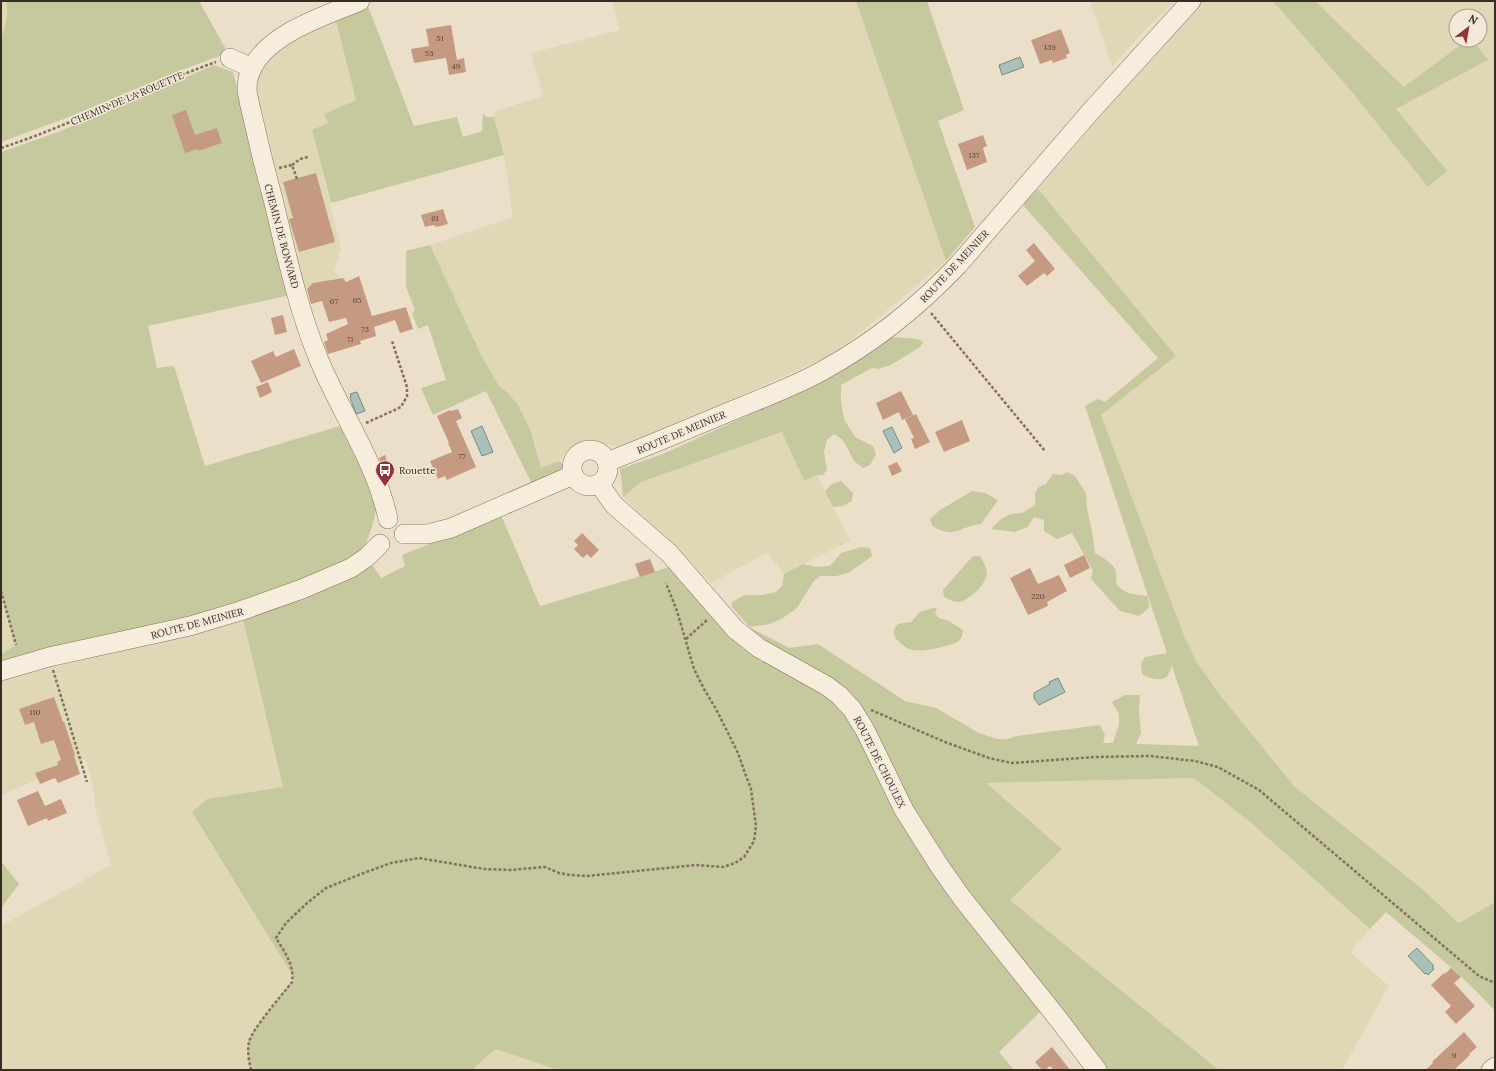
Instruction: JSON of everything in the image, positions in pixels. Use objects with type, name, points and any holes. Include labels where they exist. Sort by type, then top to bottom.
[{"type":"street","name":"CHEMIN DE BONVARD","points":[[360,1],[318,19],[276,40],[258,57],[248,79],[247,88],[265,172],[310,337],[320,362],[353,428],[381,491],[388,519]]},
{"type":"street","name":"ROUTE DE MEINIER","points":[[607,462],[790,386],[822,371],[885,331],[922,301],[958,265],[1107,94],[1191,1]]},
{"type":"street","points":[[230,58],[252,68]]},
{"type":"street","points":[[593,450],[599,452],[607,462],[607,475],[599,484],[587,486],[576,480],[573,475],[572,462],[581,452],[593,450]]},
{"type":"street","points":[[404,534],[428,534],[450,528],[573,475]]},
{"type":"street","name":"ROUTE DE CHOULEX","points":[[599,484],[614,505],[669,553],[718,610],[746,638],[759,648],[827,686],[839,694],[852,708],[865,730],[904,810],[940,867],[962,898],[1060,1020],[1097,1070]]},
{"type":"street","points":[[388,519],[398,521],[404,534],[402,540],[398,544],[392,547],[386,546],[380,544],[377,538],[377,526],[382,521],[388,519]]},
{"type":"street","name":"ROUTE DE MEINIER","points":[[1,670],[49,657],[183,628],[240,611],[302,589],[351,568],[367,557],[380,544]]},
{"type":"street","points":[[1491,1070],[1495,1067]]},
{"type":"path","name":"CHEMIN DE LA ROUETTE","points":[[1,148],[59,127],[186,73],[230,58]]},
{"type":"path","points":[[265,172],[292,165],[300,159],[308,157]]},
{"type":"path","points":[[292,165],[297,179]]},
{"type":"path","points":[[922,301],[1045,451]]},
{"type":"path","points":[[353,428],[392,412],[401,407],[406,400],[408,393],[407,387],[392,341]]},
{"type":"path","points":[[251,1070],[248,1053],[249,1042],[255,1030],[292,982],[293,977],[293,969],[276,938],[291,918],[326,888],[391,863],[419,858],[484,869],[510,870],[545,866],[559,873],[587,876],[696,866],[723,867],[735,863],[744,857],[754,841],[756,833],[751,789],[738,753],[694,669],[677,611],[666,583]]},
{"type":"path","points":[[1,592],[16,646]]},
{"type":"path","points":[[686,640],[718,610]]},
{"type":"path","points":[[49,657],[88,782]]},
{"type":"path","points":[[865,707],[945,742],[989,758],[1012,763],[1095,757],[1150,756],[1195,761],[1218,767],[1259,790],[1479,976],[1495,983]]},
{"type":"shaded area","points":[[1,1],[6,1],[8,14],[2,36],[1,36]]},
{"type":"shaded area","points":[[612,1],[856,1],[946,261],[853,339],[825,358],[619,447],[586,440],[570,448],[560,461],[541,469],[530,429],[518,405],[509,394],[499,387],[481,355],[430,245],[513,217],[504,155],[493,112],[543,96],[531,53],[620,30]]},
{"type":"shaded area","points":[[1090,1],[1175,1],[1141,34],[1112,66]]},
{"type":"shaded area","points":[[1201,1],[1273,1],[1352,92],[1429,186],[1447,171],[1396,109],[1488,60],[1479,48],[1488,48],[1488,8],[1448,8],[1448,48],[1456,48],[1404,87],[1315,1],[1495,1],[1495,902],[1459,923],[1422,889],[1294,786],[1221,696],[1196,661],[1185,638],[1101,415],[1176,356],[1038,189]]},
{"type":"shaded area","points":[[336,21],[356,100],[325,114],[328,123],[312,130],[341,249],[334,271],[340,278],[313,283],[305,291],[253,101],[256,72],[282,43]]},
{"type":"shaded area","points":[[783,432],[804,481],[817,475],[850,541],[784,574],[767,553],[711,583],[668,539],[623,497],[641,482]]},
{"type":"shaded area","points":[[1,591],[16,645],[1,654]]},
{"type":"shaded area","points":[[243,619],[283,787],[207,799],[192,812],[295,981],[292,982],[255,1030],[249,1042],[248,1053],[251,1070],[1,1070],[1,926],[111,865],[96,811],[93,786],[85,759],[1,795],[1,679],[55,664],[56,667]]},
{"type":"shaded area","points":[[1194,778],[1250,822],[1370,929],[1350,952],[1389,986],[1342,1070],[1219,1070],[1010,900],[985,783]]},
{"type":"shaded area","points":[[495,1049],[558,1070],[472,1070]]},
{"type":"green space","points":[[6,1],[199,1],[228,53],[176,72],[64,119],[1,142],[1,36],[7,18]]},
{"type":"green space","points":[[856,1],[927,1],[964,110],[938,121],[975,227],[946,261]]},
{"type":"green space","points":[[1273,1],[1315,1],[1404,87],[1456,48],[1479,48],[1488,60],[1396,109],[1447,171],[1428,187],[1352,92]]},
{"type":"green space","points":[[368,6],[414,126],[457,117],[463,137],[482,131],[483,113],[487,117],[494,117],[504,155],[331,203],[312,130],[328,123],[324,114],[356,100],[336,21]]},
{"type":"green space","points":[[214,65],[233,72],[291,295],[148,326],[157,368],[174,366],[205,466],[343,425],[377,503],[370,534],[362,549],[347,562],[214,613],[1,664],[1,654],[16,645],[1,591],[1,152],[58,132]]},
{"type":"green space","points":[[1038,189],[1176,356],[1101,415],[1185,638],[1196,661],[1221,696],[1294,786],[1422,889],[1459,923],[1495,902],[1495,1011],[1456,972],[1386,912],[1370,929],[1250,822],[1194,778],[986,783],[1062,849],[1010,900],[1219,1070],[1106,1070],[933,847],[864,715],[761,640],[750,628],[789,648],[818,644],[905,701],[936,708],[979,733],[997,739],[1007,739],[1017,736],[1100,725],[1105,735],[1103,743],[1113,743],[1119,724],[1119,714],[1112,702],[1125,695],[1140,695],[1139,710],[1141,733],[1136,744],[1199,746],[1172,666],[1167,677],[1161,679],[1154,679],[1142,674],[1141,664],[1145,657],[1167,653],[1085,406],[1098,399],[1105,402],[1158,358],[1023,205]]},
{"type":"green space","points":[[430,245],[481,355],[499,386],[509,394],[518,405],[530,429],[541,468],[560,461],[564,468],[532,484],[486,391],[433,415],[421,388],[446,380],[428,325],[418,329],[412,313],[415,310],[406,287],[406,251]]},
{"type":"green space","points":[[892,337],[918,339],[923,342],[920,347],[891,365],[878,369],[872,368],[841,385],[841,402],[844,419],[855,437],[873,446],[876,454],[870,465],[863,468],[854,461],[843,440],[834,434],[827,440],[824,452],[827,470],[823,475],[817,475],[804,481],[782,432],[641,482],[623,497],[620,469],[663,454],[783,399]]},
{"type":"green space","points":[[1067,472],[1075,476],[1086,493],[1087,509],[1095,553],[1112,565],[1116,572],[1116,583],[1122,590],[1148,596],[1149,608],[1139,616],[1120,611],[1091,579],[1093,571],[1072,533],[1057,539],[1044,531],[1044,520],[1034,517],[1028,527],[1015,532],[991,529],[1001,519],[1011,514],[1022,513],[1035,505],[1035,493],[1039,487],[1046,484],[1053,474],[1062,475]]},
{"type":"green space","points":[[841,481],[853,493],[852,501],[843,506],[833,507],[825,491],[832,484]]},
{"type":"green space","points":[[972,491],[985,493],[998,500],[981,524],[973,525],[953,532],[947,532],[932,526],[930,519],[940,510]]},
{"type":"green space","points":[[501,515],[540,606],[672,566],[796,676],[842,708],[953,897],[1040,1012],[999,1052],[1014,1070],[558,1070],[495,1049],[472,1070],[251,1070],[248,1049],[251,1036],[268,1012],[295,980],[192,812],[207,799],[283,787],[243,619],[373,566],[381,578],[405,566],[402,555]]},
{"type":"green space","points":[[861,547],[870,548],[872,556],[850,572],[837,576],[820,576],[813,582],[797,608],[783,618],[770,624],[750,627],[732,607],[732,602],[745,595],[762,595],[776,592],[782,586],[784,574],[803,564],[816,567],[830,566],[841,553]]},
{"type":"green space","points":[[973,556],[980,556],[986,567],[987,574],[983,583],[972,595],[963,601],[955,602],[944,597],[943,590]]},
{"type":"green space","points":[[937,607],[935,614],[939,618],[949,621],[963,630],[959,641],[944,647],[913,650],[902,645],[897,640],[894,632],[898,624],[911,622],[920,612]]},
{"type":"green space","points":[[1,861],[19,884],[1,908]]},
{"type":"water","points":[[1020,57],[1024,67],[1002,75],[999,65]]},
{"type":"water","points":[[357,392],[365,411],[356,414],[350,394]]},
{"type":"water","points":[[482,426],[493,452],[482,456],[471,431]]},
{"type":"water","points":[[892,427],[902,448],[894,453],[883,431]]},
{"type":"water","points":[[1058,678],[1065,692],[1039,705],[1034,698],[1034,693],[1050,684],[1049,682]]},
{"type":"water","points":[[1417,948],[1434,966],[1432,967],[1434,969],[1428,975],[1426,973],[1425,974],[1408,956]]},
{"type":"building","points":[[451,25],[457,60],[464,58],[466,72],[449,75],[446,58],[414,63],[411,49],[429,46],[426,29]]},
{"type":"building","points":[[1061,29],[1070,53],[1066,55],[1067,58],[1053,63],[1052,60],[1040,64],[1031,40]]},
{"type":"building","points":[[186,110],[195,135],[217,128],[222,143],[198,151],[198,149],[185,153],[172,115]]},
{"type":"building","points":[[983,135],[987,146],[983,148],[987,162],[967,170],[958,144]]},
{"type":"building","points":[[316,173],[335,242],[299,252],[289,219],[293,218],[283,182]]},
{"type":"building","points":[[443,209],[448,224],[437,227],[433,225],[425,227],[421,215]]},
{"type":"building","points":[[1034,243],[1055,269],[1047,276],[1044,273],[1027,286],[1018,276],[1035,261],[1026,250]]},
{"type":"building","points":[[359,276],[372,316],[406,307],[413,329],[400,333],[395,320],[374,327],[376,336],[360,341],[361,344],[328,354],[324,342],[328,340],[326,334],[348,324],[346,318],[329,322],[322,301],[311,304],[307,289],[313,283],[343,278],[346,282]]},
{"type":"building","points":[[283,315],[287,332],[275,335],[271,318]]},
{"type":"building","points":[[294,349],[301,366],[261,383],[251,361],[273,351],[276,357]]},
{"type":"building","points":[[268,382],[272,392],[260,398],[256,387]]},
{"type":"building","points":[[901,391],[913,415],[902,420],[899,412],[883,420],[876,403]]},
{"type":"building","points":[[458,409],[462,418],[456,421],[476,467],[447,480],[445,476],[438,479],[430,461],[452,452],[437,416],[450,410]]},
{"type":"building","points":[[916,414],[930,442],[915,449],[911,439],[914,438],[905,419]]},
{"type":"building","points":[[962,420],[970,441],[944,452],[935,432]]},
{"type":"building","points":[[385,455],[388,464],[384,469],[379,458]]},
{"type":"building","points":[[897,462],[902,471],[892,476],[888,466]]},
{"type":"building","points":[[582,533],[599,550],[591,558],[587,554],[583,558],[574,549],[578,545],[574,541]]},
{"type":"building","points":[[1084,555],[1090,568],[1070,578],[1064,565]]},
{"type":"building","points":[[650,559],[655,572],[640,577],[635,564]]},
{"type":"building","points":[[1030,568],[1038,584],[1059,575],[1067,591],[1047,602],[1048,606],[1028,615],[1010,578]]},
{"type":"building","points":[[54,697],[64,722],[80,774],[58,783],[55,778],[40,784],[35,773],[58,765],[57,762],[61,760],[54,740],[41,744],[34,722],[25,725],[19,709]]},
{"type":"building","points":[[38,791],[45,806],[61,799],[67,813],[48,821],[47,818],[28,826],[17,800]]},
{"type":"building","points":[[1451,968],[1461,977],[1454,983],[1475,1006],[1456,1024],[1445,1012],[1451,1006],[1431,985]]},
{"type":"building","points":[[1464,1032],[1477,1047],[1469,1054],[1470,1055],[1454,1070],[1425,1070],[1433,1063],[1432,1062]]},
{"type":"building","points":[[1052,1047],[1070,1070],[1054,1070],[1050,1066],[1045,1070],[1042,1070],[1035,1062]]},
{"type":"place","name":"Rouette","points":[[385,487]]}]
